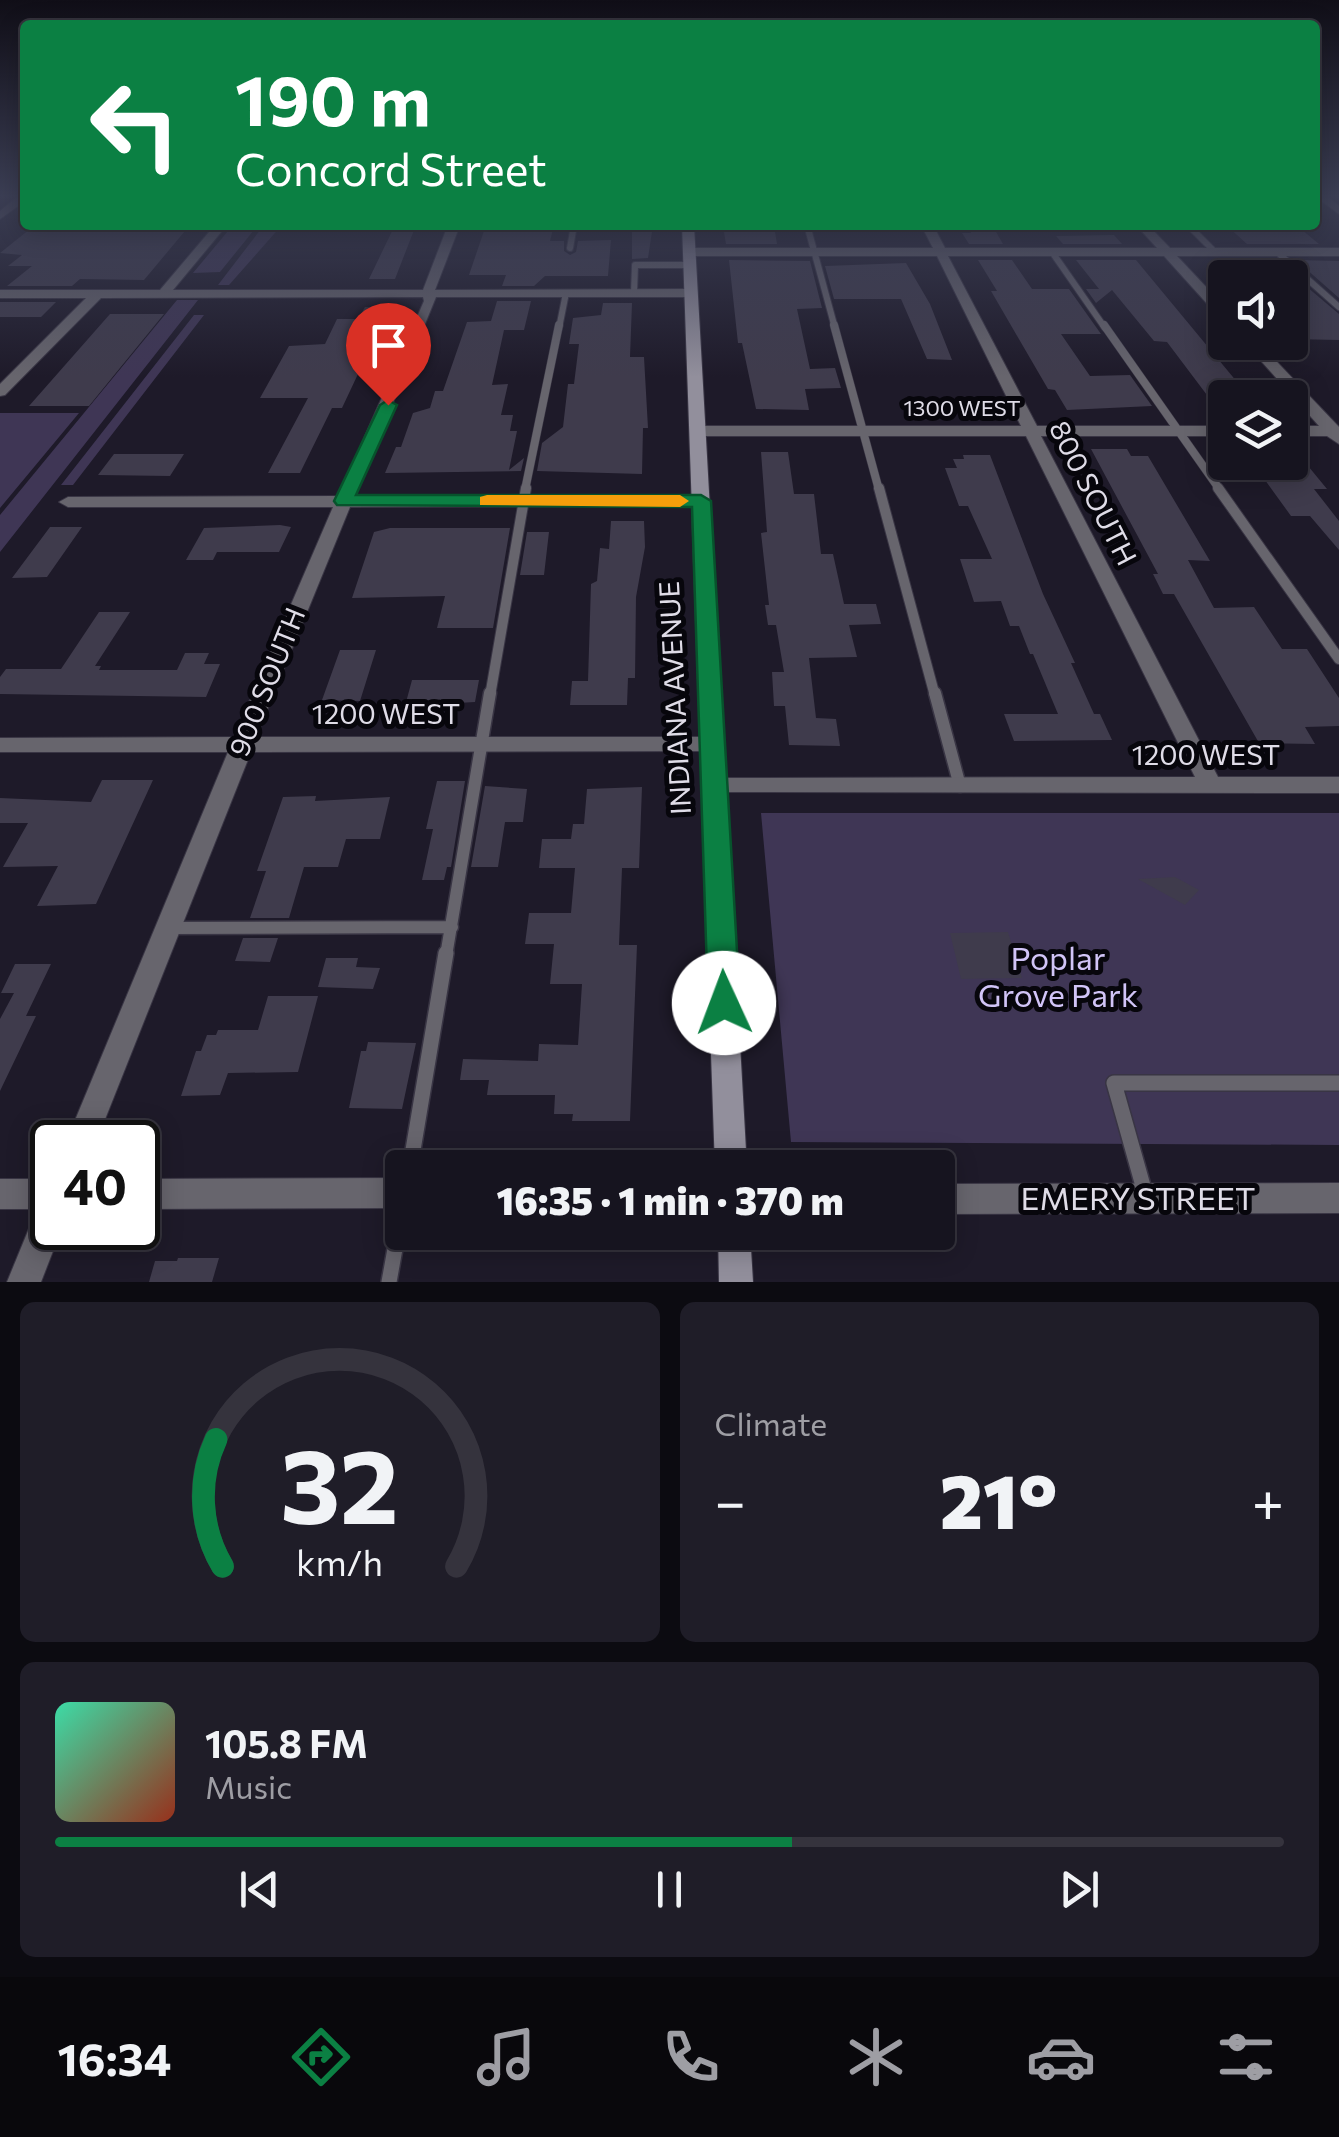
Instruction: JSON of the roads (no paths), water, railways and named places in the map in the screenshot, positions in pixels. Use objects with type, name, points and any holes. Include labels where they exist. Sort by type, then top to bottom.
[{"type":"street","points":[[162,294],[194,257]]},
{"type":"street","name":"900 SOUTH","points":[[90,1120],[242,744],[388,405],[430,301],[430,284],[441,257]]},
{"type":"street","points":[[690,259],[729,257]]},
{"type":"street","name":"800 SOUTH","points":[[942,257],[1211,786]]},
{"type":"street","points":[[1170,257],[1208,298]]},
{"type":"street","name":"INDIANA AVENUE","points":[[690,259],[730,1150]]},
{"type":"street","points":[[0,294],[691,293]]},
{"type":"street","points":[[0,392],[98,294]]},
{"type":"street","points":[[1267,360],[1336,434]]},
{"type":"street","name":"1300 WEST","points":[[698,431],[1208,431]]},
{"type":"street","points":[[1308,432],[1336,434]]},
{"type":"street","points":[[68,502],[701,501]]},
{"type":"street","name":"1200 WEST","points":[[0,745],[712,744]]},
{"type":"street","name":"1200 WEST","points":[[714,786],[1339,785]]},
{"type":"street","points":[[160,1194],[385,1193]]},
{"type":"street","points":[[0,1194],[30,1194]]},
{"type":"street","name":"EMERY STREET","points":[[955,1199],[1339,1198]]},
{"type":"street","points":[[24,1282],[37,1250]]},
{"type":"street","points":[[735,1250],[736,1282]]},
{"type":"lane","points":[[816,257],[960,786]]},
{"type":"lane","points":[[1055,257],[1339,659]]},
{"type":"lane","points":[[1282,257],[1339,307]]},
{"type":"lane","points":[[634,293],[635,265],[690,259]]},
{"type":"lane","points":[[413,1150],[522,501],[566,293]]},
{"type":"lane","points":[[167,928],[452,928]]},
{"type":"lane","points":[[1146,1199],[1114,1083],[1339,1082]]},
{"type":"lane","points":[[389,1282],[395,1250]]},
{"type":"park label","name":"Poplar Grove Park","points":[[1058,978]]}]
